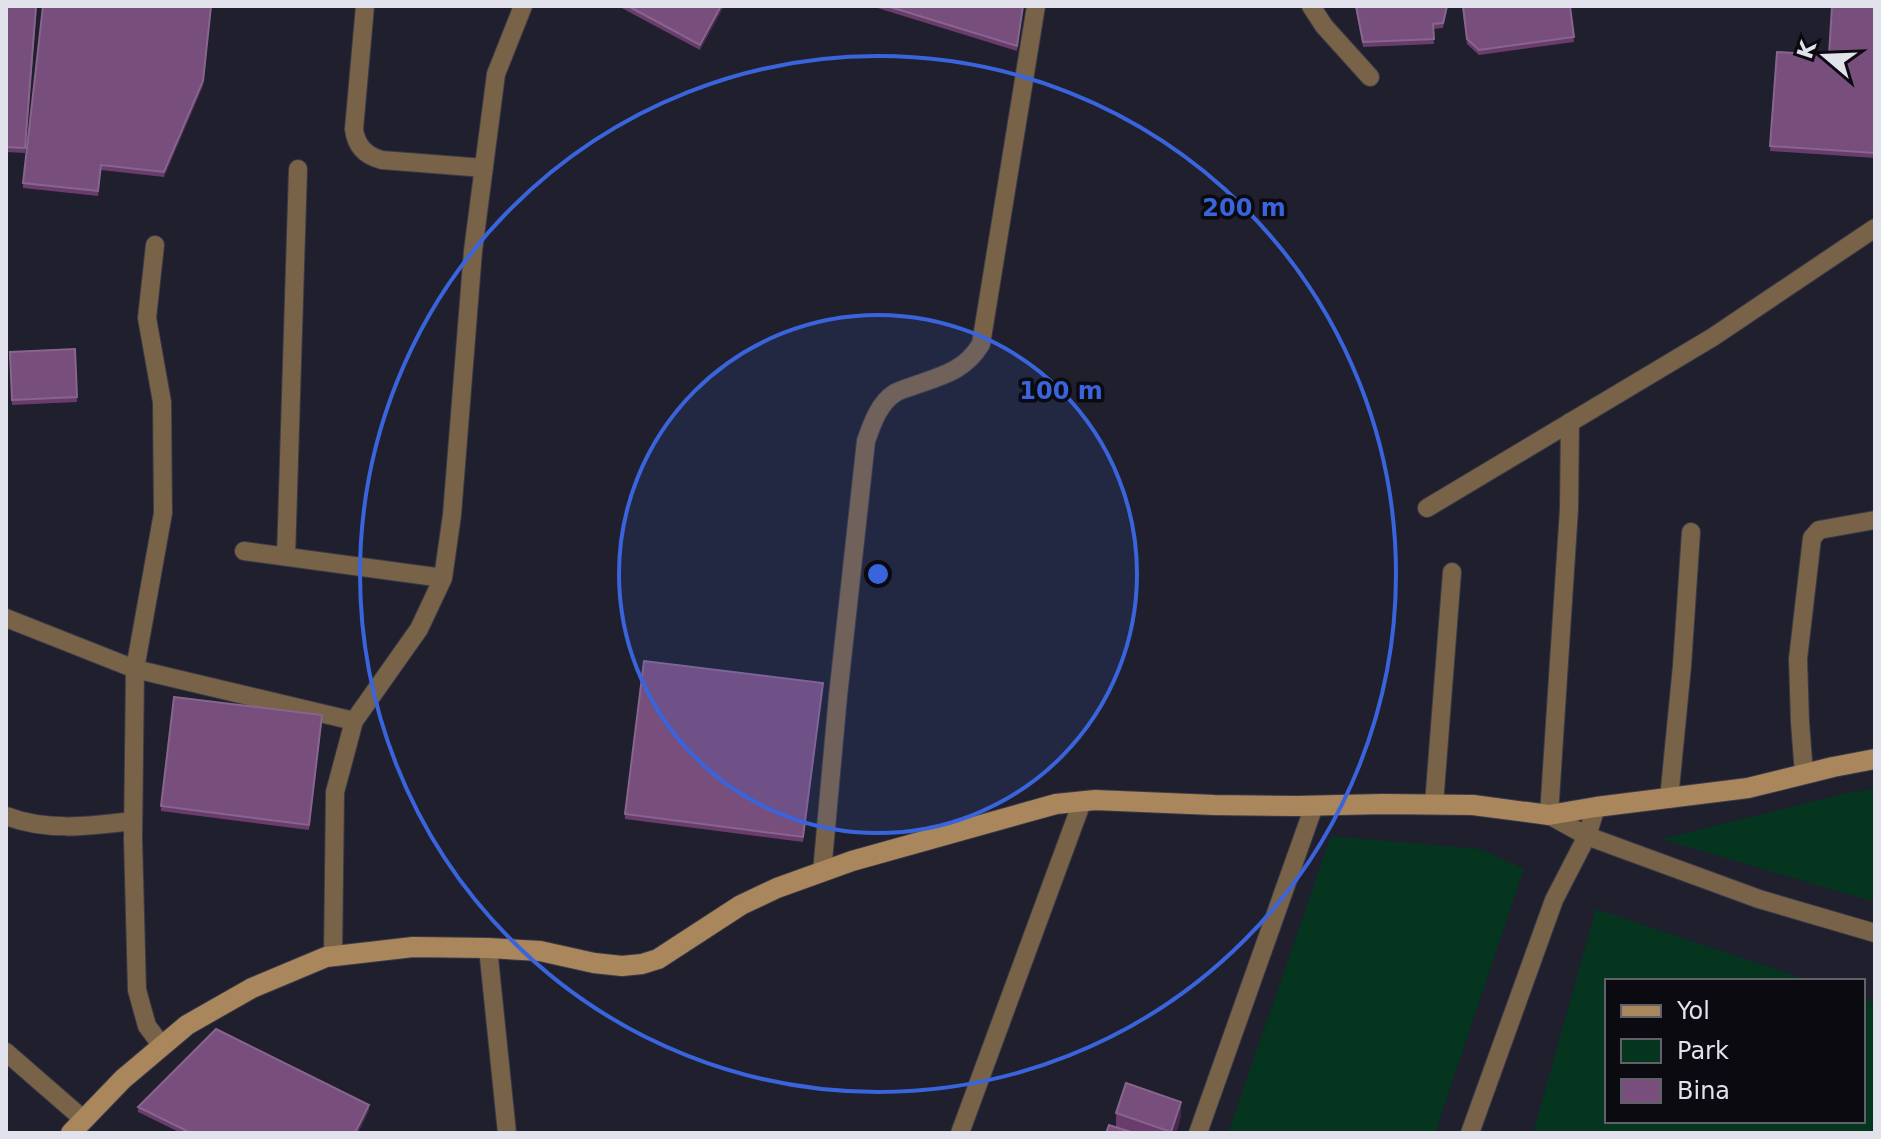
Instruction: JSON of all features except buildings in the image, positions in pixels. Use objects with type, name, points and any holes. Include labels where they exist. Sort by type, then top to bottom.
[{"type":"street","points":[[365,6],[354,129],[361,148],[382,160],[484,168]]},
{"type":"street","points":[[333,956],[335,792],[354,721],[419,629],[443,578],[452,515],[473,251],[496,74],[523,6]]},
{"type":"street","points":[[822,872],[866,441],[880,408],[894,394],[960,367],[973,357],[981,344],[1036,6]]},
{"type":"street","points":[[1311,6],[1324,26],[1370,77]]},
{"type":"street","points":[[286,557],[298,169]]},
{"type":"street","points":[[1427,508],[1713,337],[1875,228]]},
{"type":"street","points":[[155,245],[147,318],[162,402],[163,513],[135,669],[133,821],[137,990],[147,1026],[162,1046]]},
{"type":"street","points":[[1549,815],[1569,509],[1570,422]]},
{"type":"street","points":[[1804,774],[1798,659],[1812,538],[1825,528],[1875,520]]},
{"type":"street","points":[[1669,799],[1691,532]]},
{"type":"street","points":[[244,551],[443,578]]},
{"type":"street","points":[[1434,804],[1452,572]]},
{"type":"street","points":[[6,618],[135,669],[354,721]]},
{"type":"street","points":[[6,1052],[77,1126],[123,1079],[187,1025],[252,988],[326,957],[413,947],[488,948],[540,951],[622,966],[642,964],[658,959],[741,905],[777,888],[852,861],[1056,804],[1095,800],[1214,805],[1434,804],[1473,805],[1549,815],[1748,788],[1875,759]]},
{"type":"street","points":[[960,1133],[1082,802]]},
{"type":"street","points":[[1198,1133],[1314,806]]},
{"type":"street","points":[[1470,1133],[1554,900],[1587,836],[1596,807]]},
{"type":"street","points":[[1549,815],[1587,836],[1759,899],[1875,933]]},
{"type":"street","points":[[8,822],[79,828],[133,821]]},
{"type":"street","points":[[488,948],[507,1133]]},
{"type":"green space","points":[[1875,789],[1875,902],[1661,839],[1852,792]]},
{"type":"green space","points":[[1331,836],[1480,849],[1524,869],[1435,1133],[1228,1133]]},
{"type":"green space","points":[[1596,909],[1805,979],[1605,979],[1605,1123],[1865,1123],[1865,999],[1875,1002],[1875,1133],[1533,1133]]}]
